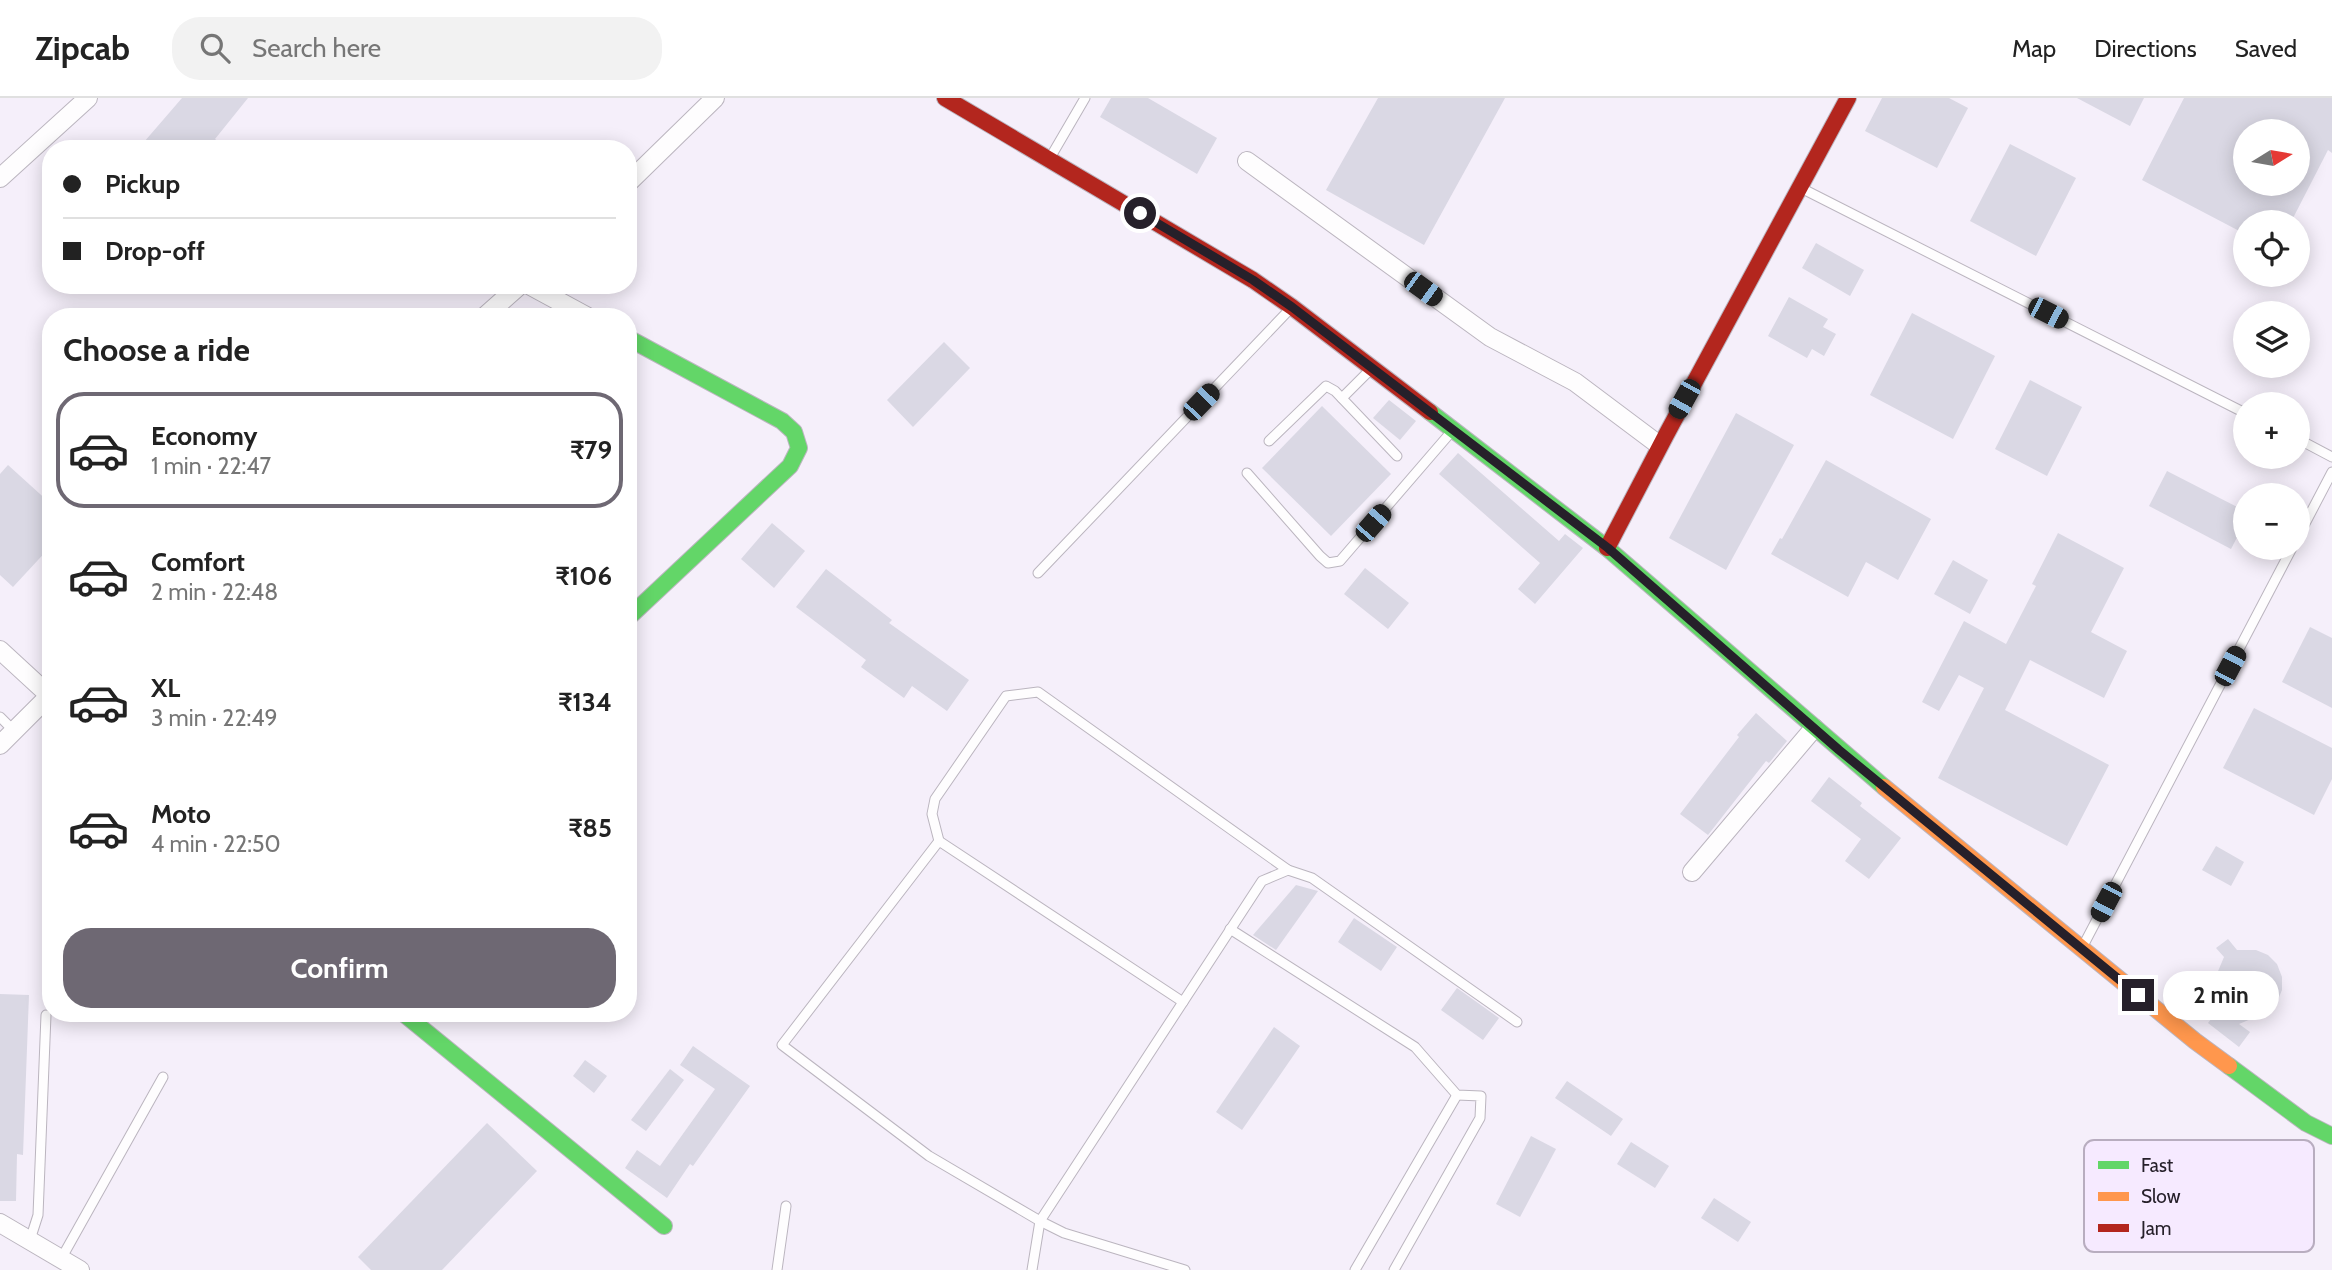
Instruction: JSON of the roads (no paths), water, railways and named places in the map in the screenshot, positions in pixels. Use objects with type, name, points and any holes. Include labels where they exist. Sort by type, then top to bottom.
[{"type":"street","points":[[0,178],[88,98]]},
{"type":"street","points":[[637,174],[715,98]]},
{"type":"street","points":[[946,98],[1253,280],[1292,307],[1608,548],[1814,728],[2195,1041],[2306,1123],[2332,1136]]},
{"type":"street","points":[[1608,548],[1659,445],[1848,98]]},
{"type":"street","points":[[1247,161],[1490,337],[1575,382],[1659,445]]},
{"type":"street","points":[[494,308],[510,294]]},
{"type":"street","points":[[546,294],[571,308]]},
{"type":"street","points":[[637,343],[782,421],[794,432],[799,447],[789,466],[637,610]]},
{"type":"street","points":[[0,650],[42,688]]},
{"type":"street","points":[[0,745],[42,703]]},
{"type":"street","points":[[1692,872],[1814,728]]},
{"type":"street","points":[[414,1022],[664,1227]]},
{"type":"street","points":[[0,1223],[80,1270]]},
{"type":"lane","points":[[1049,160],[1086,98]]},
{"type":"lane","points":[[1801,188],[2233,407]]},
{"type":"lane","points":[[1038,573],[1292,307]]},
{"type":"lane","points":[[1342,398],[1372,368]]},
{"type":"lane","points":[[1269,441],[1322,388],[1331,387],[1397,456]]},
{"type":"lane","points":[[1247,473],[1320,556],[1328,563],[1339,561],[1453,430]]},
{"type":"lane","points":[[2310,445],[2332,457]]},
{"type":"lane","points":[[2310,514],[2332,472]]},
{"type":"lane","points":[[2081,950],[2286,560]]},
{"type":"lane","points":[[1182,1002],[939,841],[932,814],[935,799],[1006,696],[1038,692],[1288,870],[1312,878],[1517,1022]]},
{"type":"lane","points":[[0,717],[14,731]]},
{"type":"lane","points":[[939,841],[782,1045],[929,1156],[1040,1221],[1064,1233],[1185,1270]]},
{"type":"lane","points":[[1032,1270],[1040,1221],[1262,881],[1288,870]]},
{"type":"lane","points":[[1230,929],[1415,1047],[1457,1095],[1481,1096],[1480,1118],[1394,1270]]},
{"type":"lane","points":[[30,1240],[37,1215],[46,1022]]},
{"type":"lane","points":[[61,1259],[163,1077]]},
{"type":"lane","points":[[1355,1270],[1457,1095]]},
{"type":"lane","points":[[777,1270],[786,1206]]}]
